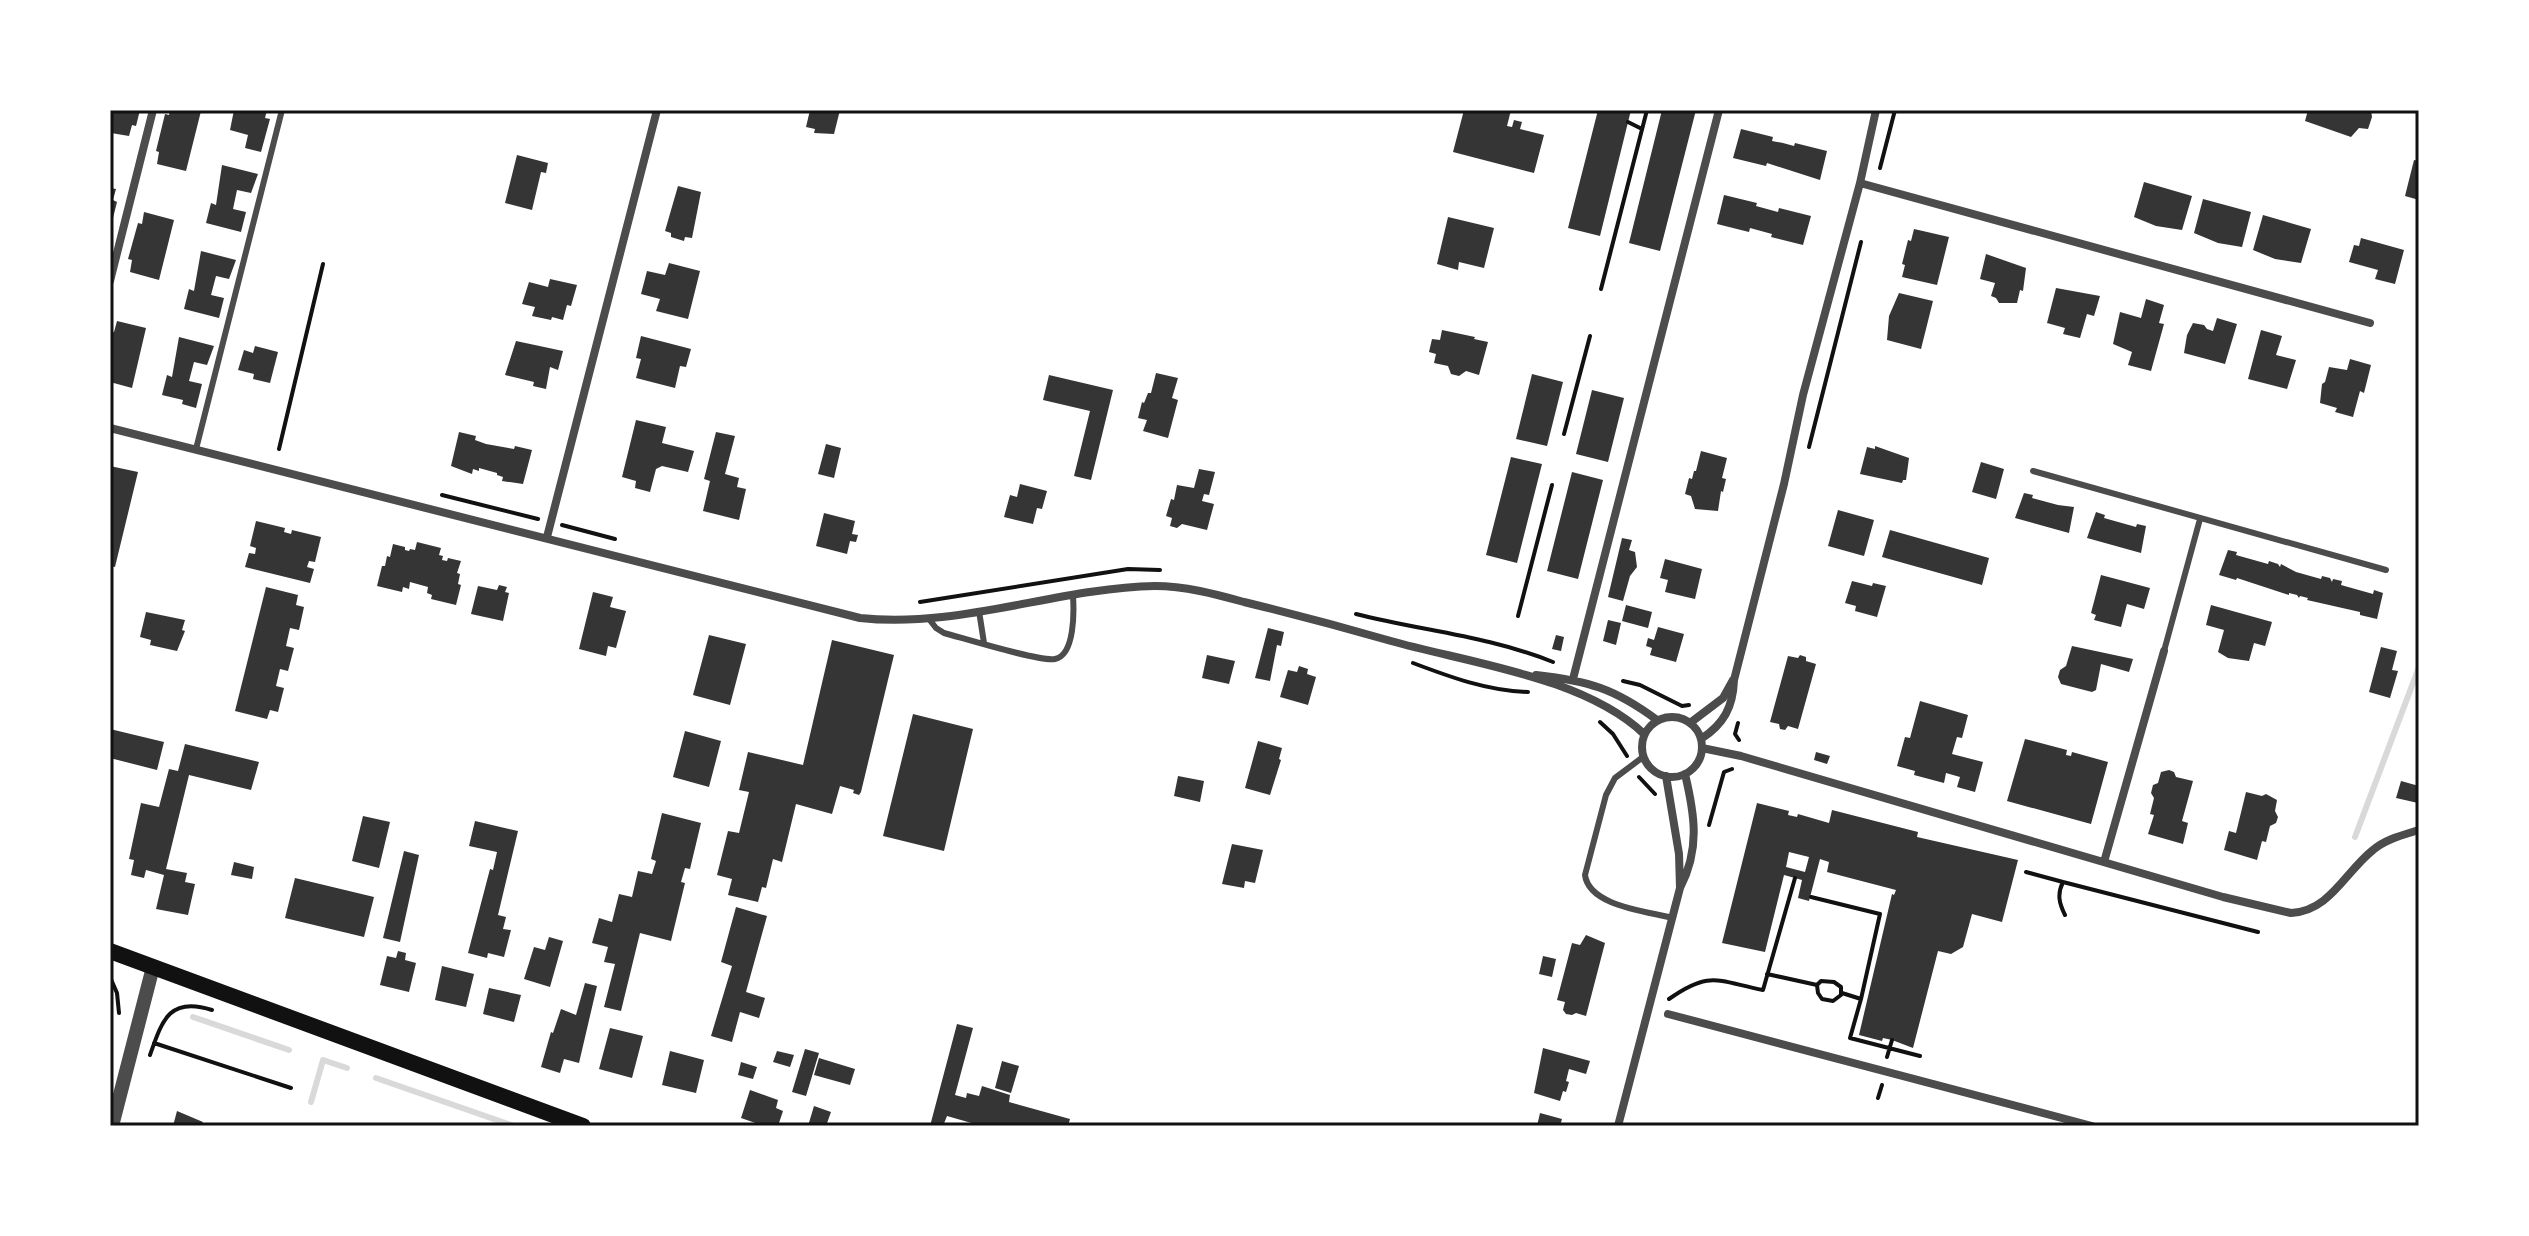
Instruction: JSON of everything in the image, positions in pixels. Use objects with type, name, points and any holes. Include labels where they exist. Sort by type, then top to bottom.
[{"type":"main road","points":[[110,951],[583,1126]]},
{"type":"street","points":[[110,281],[153,110]]},
{"type":"street","points":[[547,537],[657,110]]},
{"type":"street","points":[[1573,679],[1719,110]]},
{"type":"street","points":[[1876,110],[1860,183],[1803,395],[1784,484],[1734,680],[1732,704],[1724,719],[1701,744],[1695,767],[1685,774],[1666,776],[1652,770],[1643,757],[1641,746],[1644,734],[1657,720],[1677,717],[1690,723],[1701,744],[2104,862],[2291,913],[2301,913],[2324,901],[2371,850],[2386,841],[2419,830]]},
{"type":"street","points":[[1860,183],[2370,323]]},
{"type":"street","points":[[110,428],[547,537],[842,615],[883,621],[929,619],[1157,586],[1201,591],[1523,674],[1622,715],[1644,734]]},
{"type":"street","points":[[2104,862],[2164,651]]},
{"type":"street","points":[[1523,674],[1573,679],[1615,692],[1657,720]]},
{"type":"street","points":[[1690,723],[1723,698],[1734,680]]},
{"type":"street","points":[[1620,1126],[1680,888],[1694,854],[1694,817],[1685,774]]},
{"type":"street","points":[[1666,776],[1679,854],[1680,888]]},
{"type":"street","points":[[112,1126],[153,967]]},
{"type":"street","points":[[1668,1014],[2092,1126]]},
{"type":"lane","points":[[196,449],[282,110]]},
{"type":"lane","points":[[2033,471],[2386,570]]},
{"type":"lane","points":[[2164,651],[2200,519]]},
{"type":"lane","points":[[929,619],[944,633],[1055,659],[1062,654],[1072,634],[1075,620],[1073,596]]},
{"type":"lane","points":[[979,611],[984,643]]},
{"type":"lane","points":[[1643,757],[1615,778],[1606,795],[1585,875],[1586,885],[1593,894],[1607,901],[1673,918]]},
{"type":"path","points":[[1601,289],[1647,110]]},
{"type":"path","points":[[1875,187],[1895,110]]},
{"type":"path","points":[[1628,122],[1642,129]]},
{"type":"path","points":[[1806,458],[1864,232]]},
{"type":"path","points":[[279,449],[323,264]]},
{"type":"path","points":[[1564,434],[1590,336]]},
{"type":"path","points":[[1518,616],[1552,485]]},
{"type":"path","points":[[434,493],[627,542]]},
{"type":"path","points":[[916,603],[1128,569],[1171,571]]},
{"type":"path","points":[[1352,613],[1447,634],[1468,635],[1577,668]]},
{"type":"path","points":[[1410,662],[1504,692],[1539,693]]},
{"type":"path","points":[[1619,680],[1640,685],[1682,706],[1701,700]]},
{"type":"path","points":[[1741,711],[1735,734],[1745,744]]},
{"type":"path","points":[[1595,717],[1625,750],[1631,765],[1654,793],[1660,808]]},
{"type":"path","points":[[2026,872],[2258,932]]},
{"type":"path","points":[[1666,1001],[1688,985],[1707,978],[1763,990],[1795,878]]},
{"type":"path","points":[[2063,882],[2059,891],[2060,905],[2065,915]]},
{"type":"path","points":[[1792,892],[1799,894]]},
{"type":"path","points":[[1811,897],[1880,914],[1850,1038],[1920,1056]]},
{"type":"path","points":[[1767,974],[1817,985]]},
{"type":"path","points":[[110,977],[117,993],[119,1013]]},
{"type":"path","points":[[1817,985],[1821,981],[1834,982],[1841,987],[1842,993]]},
{"type":"path","points":[[1817,985],[1819,997],[1825,1000],[1836,1000],[1842,993]]},
{"type":"path","points":[[1842,993],[1861,999]]},
{"type":"path","points":[[1889,1050],[1892,1040]]},
{"type":"path","points":[[154,1043],[291,1088]]},
{"type":"building","points":[[110,110],[140,110],[136,126],[132,125],[129,136],[111,133]]},
{"type":"building","points":[[170,110],[201,111],[186,171],[157,164],[159,152],[156,151],[165,114],[169,115]]},
{"type":"building","points":[[234,110],[267,110],[265,118],[270,119],[261,152],[245,148],[248,135],[230,130]]},
{"type":"building","points":[[810,110],[840,110],[834,134],[814,133],[815,129],[806,127]]},
{"type":"building","points":[[1464,110],[1511,110],[1507,126],[1512,127],[1514,120],[1522,122],[1520,129],[1544,135],[1534,173],[1453,152]]},
{"type":"building","points":[[1598,110],[1631,110],[1600,236],[1568,228]]},
{"type":"building","points":[[1662,110],[1696,110],[1660,251],[1629,243]]},
{"type":"building","points":[[2308,110],[2371,110],[2372,117],[2368,129],[2359,128],[2351,137],[2305,121]]},
{"type":"building","points":[[1741,129],[1773,137],[1772,141],[1827,151],[1820,180],[1767,163],[1766,166],[1733,158]]},
{"type":"building","points":[[517,155],[548,163],[546,173],[541,172],[532,210],[505,203]]},
{"type":"building","points":[[2414,160],[2419,161],[2419,200],[2405,196]]},
{"type":"building","points":[[222,165],[258,174],[251,193],[237,190],[233,209],[246,212],[241,232],[206,223],[211,203],[216,205]]},
{"type":"building","points":[[2144,182],[2192,196],[2182,230],[2156,226],[2134,217]]},
{"type":"building","points":[[678,186],[701,192],[692,238],[685,237],[684,241],[671,237],[671,233],[665,231]]},
{"type":"building","points":[[110,188],[116,189],[113,200],[117,202],[111,226]]},
{"type":"building","points":[[1724,195],[1778,212],[1779,208],[1811,216],[1803,245],[1750,228],[1749,232],[1717,224]]},
{"type":"building","points":[[2203,199],[2251,212],[2242,247],[2218,243],[2194,233]]},
{"type":"building","points":[[144,212],[174,220],[159,280],[130,272],[132,260],[128,259]]},
{"type":"building","points":[[2263,215],[2311,229],[2301,263],[2275,259],[2253,250]]},
{"type":"building","points":[[1448,217],[1494,228],[1484,268],[1459,262],[1458,270],[1437,264]]},
{"type":"building","points":[[1914,229],[1949,237],[1937,285],[1902,277],[1908,240],[1911,241]]},
{"type":"building","points":[[2361,238],[2404,250],[2395,284],[2375,279],[2378,270],[2349,262],[2354,245],[2359,246]]},
{"type":"building","points":[[201,251],[236,260],[229,279],[216,276],[211,295],[224,298],[219,318],[184,309],[189,289],[194,291]]},
{"type":"building","points":[[1986,254],[2026,268],[2023,291],[2020,290],[2017,303],[1999,303],[1991,296],[1995,283],[1980,279]]},
{"type":"building","points":[[669,263],[700,271],[688,319],[656,311],[660,299],[641,294],[647,271],[665,275]]},
{"type":"building","points":[[550,279],[577,285],[563,320],[532,316],[535,307],[522,304],[529,282],[548,287]]},
{"type":"building","points":[[2056,288],[2100,296],[2094,316],[2087,314],[2080,338],[2063,334],[2065,328],[2047,323]]},
{"type":"building","points":[[1899,293],[1933,301],[1921,349],[1887,340],[1889,316]]},
{"type":"building","points":[[2146,299],[2164,305],[2159,323],[2164,324],[2151,371],[2128,365],[2132,352],[2113,344],[2120,312],[2141,318]]},
{"type":"building","points":[[2217,318],[2237,324],[2225,364],[2184,353],[2193,323],[2213,331]]},
{"type":"building","points":[[117,321],[146,328],[132,388],[110,382],[110,333],[114,332]]},
{"type":"building","points":[[1442,330],[1488,342],[1479,375],[1466,371],[1459,376],[1451,374],[1448,366],[1434,363],[1436,354],[1429,352],[1432,339],[1440,340]]},
{"type":"building","points":[[2261,330],[2282,336],[2276,355],[2296,360],[2287,389],[2248,379]]},
{"type":"building","points":[[641,336],[691,349],[686,367],[680,366],[675,388],[636,378],[641,359],[636,358]]},
{"type":"building","points":[[179,337],[214,346],[207,365],[194,362],[189,381],[202,384],[196,408],[182,404],[183,400],[162,395],[167,375],[172,377]]},
{"type":"building","points":[[516,341],[563,351],[558,370],[550,367],[546,389],[533,386],[534,382],[505,375]]},
{"type":"building","points":[[255,346],[278,352],[270,383],[253,379],[254,374],[238,370],[244,350],[253,353]]},
{"type":"building","points":[[2350,359],[2371,365],[2364,393],[2360,391],[2353,417],[2335,412],[2337,408],[2320,403],[2322,384],[2329,367],[2347,370]]},
{"type":"building","points":[[1156,373],[1178,378],[1172,398],[1178,400],[1168,438],[1143,431],[1147,420],[1138,418],[1142,402],[1151,393]]},
{"type":"building","points":[[1532,374],[1563,382],[1547,446],[1516,439]]},
{"type":"building","points":[[1049,375],[1113,390],[1091,480],[1074,476],[1090,411],[1043,400]]},
{"type":"building","points":[[1592,390],[1624,398],[1608,462],[1576,454]]},
{"type":"building","points":[[636,420],[666,427],[662,443],[694,451],[688,472],[662,466],[656,469],[650,492],[635,488],[636,481],[622,477]]},
{"type":"building","points":[[459,432],[476,436],[475,440],[486,444],[532,450],[523,484],[502,481],[503,477],[497,473],[479,468],[479,471],[473,469],[472,474],[451,466]]},
{"type":"building","points":[[716,432],[735,436],[725,474],[739,478],[737,487],[746,489],[739,520],[703,511],[710,481],[704,479]]},
{"type":"building","points":[[826,444],[841,448],[834,478],[818,474]]},
{"type":"building","points":[[1875,446],[1909,458],[1906,480],[1902,483],[1860,474],[1867,447],[1875,449]]},
{"type":"building","points":[[1701,451],[1727,458],[1722,478],[1726,479],[1718,511],[1695,509],[1691,496],[1685,494]]},
{"type":"building","points":[[1511,457],[1542,464],[1517,563],[1486,555]]},
{"type":"building","points":[[1981,462],[2004,469],[1996,499],[1972,492]]},
{"type":"building","points":[[110,466],[138,472],[115,567],[110,566]]},
{"type":"building","points":[[1199,469],[1215,472],[1209,495],[1204,494],[1202,501],[1214,504],[1207,530],[1182,524],[1177,528],[1170,526],[1172,518],[1166,516],[1177,485],[1194,488]]},
{"type":"building","points":[[1572,472],[1603,480],[1578,579],[1547,571]]},
{"type":"building","points":[[1020,484],[1047,491],[1042,509],[1037,508],[1033,524],[1004,517],[1010,495],[1017,497]]},
{"type":"building","points":[[2024,493],[2033,495],[2032,498],[2074,507],[2069,533],[2015,518]]},
{"type":"building","points":[[1838,510],[1874,520],[1864,556],[1828,546]]},
{"type":"building","points":[[2096,512],[2105,515],[2104,518],[2136,527],[2137,524],[2146,526],[2141,553],[2087,538]]},
{"type":"building","points":[[824,513],[855,521],[852,534],[858,535],[856,542],[850,541],[847,554],[816,546]]},
{"type":"building","points":[[256,521],[285,528],[284,532],[291,534],[292,530],[321,537],[315,562],[309,561],[307,567],[314,569],[310,583],[245,567],[249,553],[255,554],[256,548],[250,546]]},
{"type":"building","points":[[1890,530],[1989,558],[1982,585],[1882,557]]},
{"type":"building","points":[[1622,538],[1632,540],[1629,550],[1635,552],[1637,567],[1630,576],[1623,601],[1608,597]]},
{"type":"building","points":[[417,542],[441,548],[439,555],[443,556],[442,560],[461,561],[457,573],[460,574],[458,584],[461,585],[456,605],[431,599],[432,595],[427,593],[428,587],[410,582],[409,589],[403,587],[402,592],[377,586],[382,566],[385,566],[387,556],[390,557],[393,544],[409,551],[415,550]]},
{"type":"building","points":[[2228,550],[2268,564],[2269,561],[2280,567],[2281,564],[2321,579],[2322,576],[2330,578],[2332,582],[2333,579],[2342,581],[2341,585],[2373,594],[2374,590],[2383,593],[2377,619],[2219,575]]},
{"type":"building","points":[[1665,559],[1702,569],[1695,599],[1665,592],[1668,580],[1660,578]]},
{"type":"building","points":[[2101,575],[2150,588],[2144,609],[2127,604],[2121,627],[2094,620],[2096,615],[2091,613]]},
{"type":"building","points":[[1852,581],[1886,586],[1877,617],[1855,611],[1856,606],[1845,603]]},
{"type":"building","points":[[499,585],[507,587],[505,592],[509,593],[503,621],[471,614],[478,586],[497,590]]},
{"type":"building","points":[[266,587],[298,595],[296,605],[304,607],[299,630],[290,628],[286,646],[294,648],[288,671],[280,669],[276,686],[284,688],[278,712],[270,710],[267,719],[235,711]]},
{"type":"building","points":[[593,592],[613,597],[610,607],[626,611],[616,648],[608,646],[606,656],[579,649]]},
{"type":"building","points":[[1626,605],[1652,612],[1648,628],[1622,621]]},
{"type":"building","points":[[2211,605],[2272,622],[2265,646],[2254,643],[2249,661],[2228,658],[2218,652],[2224,630],[2206,625]]},
{"type":"building","points":[[146,612],[185,620],[182,630],[185,631],[177,651],[150,645],[151,640],[140,637]]},
{"type":"building","points":[[1608,620],[1621,623],[1616,645],[1603,641]]},
{"type":"building","points":[[1658,627],[1684,634],[1676,662],[1650,655],[1652,648],[1646,646],[1648,638],[1654,640]]},
{"type":"building","points":[[1268,628],[1284,632],[1281,646],[1277,645],[1270,681],[1255,678]]},
{"type":"building","points":[[709,635],[746,644],[730,705],[693,695]]},
{"type":"building","points":[[1556,635],[1564,637],[1561,651],[1552,649]]},
{"type":"building","points":[[832,640],[894,655],[861,792],[859,795],[840,786],[832,814],[796,804],[782,862],[773,859],[766,888],[762,887],[758,902],[728,895],[732,879],[717,875],[728,831],[739,833],[749,792],[739,790],[748,752],[803,765]]},
{"type":"building","points":[[2072,646],[2133,659],[2129,672],[2101,664],[2096,690],[2092,692],[2061,684],[2058,677],[2060,670],[2066,666]]},
{"type":"building","points":[[2381,647],[2397,651],[2392,670],[2398,671],[2390,698],[2369,692]]},
{"type":"building","points":[[1207,655],[1235,661],[1229,684],[1202,678]]},
{"type":"building","points":[[1800,655],[1816,664],[1798,729],[1788,726],[1785,730],[1780,729],[1779,724],[1770,722],[1788,656],[1798,658]]},
{"type":"building","points":[[1299,666],[1316,677],[1308,705],[1280,697],[1288,670],[1297,672]]},
{"type":"building","points":[[1920,701],[1968,715],[1962,738],[1957,737],[1952,754],[1983,762],[1975,792],[1957,787],[1960,777],[1946,773],[1944,783],[1914,775],[1915,771],[1897,766],[1905,737],[1910,738]]},
{"type":"building","points":[[913,714],[973,729],[944,851],[883,836]]},
{"type":"building","points":[[110,729],[164,742],[157,770],[110,758]]},
{"type":"building","points":[[685,731],[721,741],[709,787],[673,777]]},
{"type":"building","points":[[2025,739],[2067,750],[2066,755],[2071,756],[2072,752],[2108,762],[2091,824],[2007,801]]},
{"type":"building","points":[[1258,741],[1282,748],[1270,795],[1245,788]]},
{"type":"building","points":[[185,744],[259,762],[251,790],[189,775],[166,869],[187,873],[185,882],[195,884],[188,915],[156,909],[164,875],[146,870],[144,878],[131,875],[134,860],[129,859],[141,803],[159,807],[169,769],[178,771]]},
{"type":"building","points":[[1816,752],[1830,756],[1827,764],[1814,760]]},
{"type":"building","points":[[2169,770],[2176,777],[2193,781],[2182,821],[2188,823],[2183,844],[2148,834],[2154,815],[2150,814],[2153,785],[2158,783],[2161,772]]},
{"type":"building","points":[[1178,776],[1204,781],[1200,802],[1174,796]]},
{"type":"building","points":[[2401,781],[2419,786],[2418,803],[2396,798]]},
{"type":"building","points":[[2246,792],[2266,794],[2277,800],[2276,823],[2270,826],[2266,842],[2262,841],[2257,860],[2224,850],[2229,831],[2236,833]]},
{"type":"building","points":[[1757,803],[1789,811],[1788,815],[1797,817],[1798,814],[1829,823],[1832,810],[1918,832],[1917,837],[2018,860],[2002,922],[1972,914],[1963,947],[1951,954],[1938,951],[1913,1048],[1892,1040],[1883,1038],[1882,1041],[1859,1035],[1892,894],[1896,890],[1827,872],[1829,862],[1820,859],[1809,901],[1798,898],[1802,880],[1784,875],[1765,952],[1722,943]],"holes":[[[1789,852],[1809,857],[1805,872],[1786,867]]]},
{"type":"building","points":[[662,813],[701,823],[690,869],[685,868],[681,882],[685,883],[671,941],[640,933],[621,1011],[604,1007],[615,964],[604,962],[608,947],[592,943],[599,918],[612,922],[619,894],[632,897],[638,871],[652,874],[656,861],[651,859]]},
{"type":"building","points":[[363,816],[390,822],[379,868],[352,861]]},
{"type":"building","points":[[475,821],[518,831],[498,915],[506,917],[503,929],[511,930],[504,957],[488,953],[487,958],[468,953],[497,852],[469,846]]},
{"type":"building","points":[[1232,844],[1263,850],[1255,883],[1245,881],[1244,888],[1222,884]]},
{"type":"building","points":[[404,851],[419,855],[400,942],[383,938]]},
{"type":"building","points":[[234,862],[254,867],[252,879],[231,875]]},
{"type":"building","points":[[295,878],[374,897],[364,937],[285,918]]},
{"type":"building","points":[[736,907],[767,916],[746,992],[765,998],[759,1018],[740,1012],[732,1042],[711,1036],[732,966],[721,962]]},
{"type":"building","points":[[1586,935],[1605,943],[1586,1016],[1566,1014],[1563,1010],[1565,1002],[1557,1000],[1572,943],[1580,945]]},
{"type":"building","points":[[549,937],[563,941],[550,987],[524,979],[534,947],[545,950]]},
{"type":"building","points":[[398,951],[406,953],[405,960],[416,963],[409,992],[380,985],[387,956],[396,958]]},
{"type":"building","points":[[1543,956],[1556,959],[1552,977],[1539,974]]},
{"type":"building","points":[[442,966],[474,974],[466,1007],[435,1000]]},
{"type":"building","points":[[585,983],[597,986],[579,1063],[564,1059],[560,1073],[541,1067],[561,1009],[576,1015]]},
{"type":"building","points":[[489,988],[521,995],[514,1022],[483,1014]]},
{"type":"building","points":[[957,1024],[973,1028],[955,1095],[966,1098],[967,1093],[979,1096],[982,1086],[1010,1095],[1009,1102],[1070,1119],[1068,1126],[982,1126],[947,1116],[943,1126],[930,1126]]},
{"type":"building","points":[[610,1028],[643,1036],[632,1078],[599,1069]]},
{"type":"building","points":[[1543,1048],[1590,1061],[1586,1074],[1569,1069],[1566,1081],[1569,1082],[1560,1101],[1534,1093]]},
{"type":"building","points":[[805,1049],[819,1053],[806,1096],[792,1092]]},
{"type":"building","points":[[670,1051],[704,1060],[696,1093],[662,1085]]},
{"type":"building","points":[[777,1051],[794,1055],[790,1067],[773,1062]]},
{"type":"building","points":[[819,1058],[855,1069],[850,1085],[814,1075]]},
{"type":"building","points":[[1002,1061],[1019,1066],[1011,1093],[995,1088]]},
{"type":"building","points":[[741,1062],[757,1067],[753,1079],[738,1075]]},
{"type":"building","points":[[750,1090],[778,1100],[776,1108],[783,1111],[778,1126],[771,1123],[764,1126],[741,1118]]},
{"type":"building","points":[[814,1106],[831,1112],[826,1126],[808,1126]]},
{"type":"building","points":[[177,1111],[203,1122],[201,1126],[173,1126]]},
{"type":"building","points":[[1540,1113],[1562,1119],[1560,1126],[1537,1126]]},
{"type":"waterway","points":[[2355,837],[2419,667]]},
{"type":"waterway","points":[[193,1017],[289,1050]]},
{"type":"waterway","points":[[311,1102],[323,1060],[347,1068]]},
{"type":"waterway","points":[[376,1078],[514,1126]]}]
